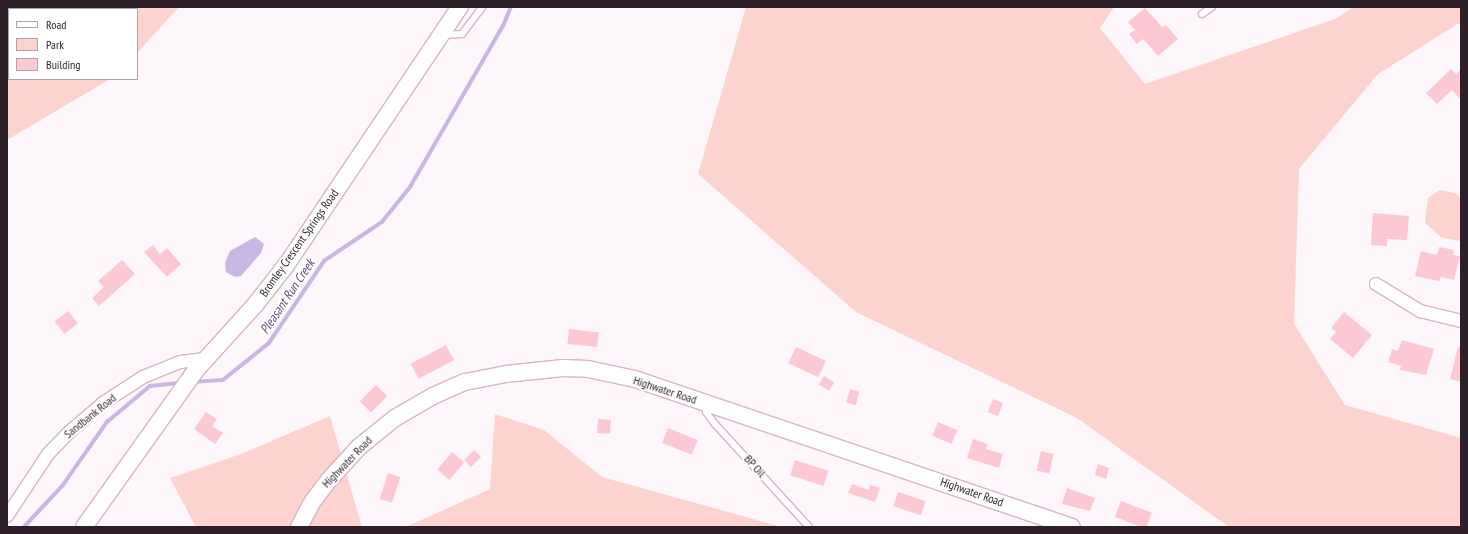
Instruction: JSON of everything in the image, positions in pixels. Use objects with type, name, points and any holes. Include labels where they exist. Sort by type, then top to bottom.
[{"type":"street","name":"Bromley Crescent Springs Road","points":[[84,527],[179,396],[200,364],[255,305],[287,264],[460,7]]},
{"type":"street","points":[[1376,284],[1420,311],[1461,321]]},
{"type":"street","name":"Sandbank Road","points":[[7,516],[48,454],[66,434],[103,403],[143,377],[180,362],[200,364]]},
{"type":"street","name":"Highwater Road","points":[[299,527],[312,501],[359,447],[395,418],[433,396],[465,382],[537,370],[588,369],[635,379],[1072,527]]},
{"type":"lane","points":[[442,35],[462,34],[482,7]]},
{"type":"lane","points":[[1202,14],[1212,7]]},
{"type":"lane","name":"BP Oil","points":[[707,403],[706,412],[715,424],[809,527]]},
{"type":"green space","points":[[7,7],[179,7],[138,52],[138,8],[8,8],[8,80],[108,80],[7,140]]},
{"type":"green space","points":[[746,7],[1114,7],[1100,28],[1145,84],[1335,19],[1354,7],[1461,7],[1461,22],[1378,74],[1299,169],[1294,324],[1345,405],[1461,438],[1461,527],[1229,527],[1077,418],[856,312],[698,174]]},
{"type":"green space","points":[[1440,190],[1455,193],[1461,198],[1461,241],[1442,238],[1425,223],[1428,198]]},
{"type":"green space","points":[[495,414],[544,430],[602,477],[782,527],[406,527],[490,489]]},
{"type":"green space","points":[[330,416],[362,527],[196,527],[170,478],[241,454]]},
{"type":"shaded area","points":[[255,237],[264,244],[261,253],[241,276],[235,277],[226,272],[225,263],[230,251]]},
{"type":"building","points":[[1145,8],[1162,27],[1166,25],[1178,39],[1158,56],[1143,39],[1137,44],[1129,34],[1135,30],[1128,22]]},
{"type":"building","points":[[1451,69],[1456,74],[1461,69],[1461,100],[1452,90],[1437,104],[1426,93]]},
{"type":"building","points":[[1373,213],[1409,216],[1407,240],[1387,239],[1387,246],[1371,245]]},
{"type":"building","points":[[153,245],[160,254],[167,248],[181,264],[167,277],[144,252]]},
{"type":"building","points":[[1439,247],[1454,250],[1453,255],[1460,256],[1454,280],[1441,277],[1439,281],[1415,276],[1421,251],[1437,255]]},
{"type":"building","points":[[122,260],[135,274],[99,306],[92,298],[104,287],[98,281]]},
{"type":"building","points":[[68,311],[78,324],[64,334],[55,321]]},
{"type":"building","points":[[1344,312],[1372,335],[1353,358],[1330,339],[1336,332],[1331,328]]},
{"type":"building","points":[[569,329],[599,332],[597,347],[567,344]]},
{"type":"building","points":[[1402,340],[1434,349],[1426,375],[1400,370],[1401,366],[1388,362],[1392,349],[1398,351]]},
{"type":"building","points":[[446,345],[454,360],[419,379],[411,364]]},
{"type":"building","points":[[796,347],[826,361],[818,377],[788,363]]},
{"type":"building","points":[[1458,347],[1461,347],[1461,382],[1450,379]]},
{"type":"building","points":[[824,376],[834,382],[829,391],[819,385]]},
{"type":"building","points":[[376,385],[387,396],[371,413],[360,401]]},
{"type":"building","points":[[850,389],[860,392],[855,405],[846,402]]},
{"type":"building","points":[[993,399],[1003,403],[998,416],[988,412]]},
{"type":"building","points":[[206,412],[217,419],[212,426],[223,433],[215,444],[194,429]]},
{"type":"building","points":[[598,419],[611,420],[610,434],[597,433]]},
{"type":"building","points":[[938,422],[957,430],[951,444],[932,436]]},
{"type":"building","points":[[668,428],[698,440],[692,455],[662,443]]},
{"type":"building","points":[[973,439],[988,444],[986,449],[1003,454],[999,468],[967,458]]},
{"type":"building","points":[[474,450],[481,457],[471,467],[464,460]]},
{"type":"building","points":[[1041,451],[1054,454],[1049,473],[1037,470]]},
{"type":"building","points":[[452,452],[464,462],[449,480],[437,470]]},
{"type":"building","points":[[795,460],[828,471],[823,486],[790,475]]},
{"type":"building","points":[[1098,464],[1109,468],[1106,479],[1095,475]]},
{"type":"building","points":[[388,473],[400,477],[392,503],[380,499]]},
{"type":"building","points":[[852,484],[869,490],[870,485],[880,488],[875,502],[848,493]]},
{"type":"building","points":[[1067,488],[1095,498],[1090,511],[1062,504]]},
{"type":"building","points":[[898,492],[926,501],[921,515],[893,506]]},
{"type":"building","points":[[1121,501],[1152,513],[1146,527],[1141,527],[1115,517]]},
{"type":"waterway","name":"Pleasant Run Creek","points":[[193,382],[223,380],[269,343],[324,261],[382,222],[410,187],[503,26],[511,7]]},
{"type":"waterway","name":"Pleasant Run Creek","points":[[24,527],[63,485],[107,422],[150,386],[181,383]]}]
